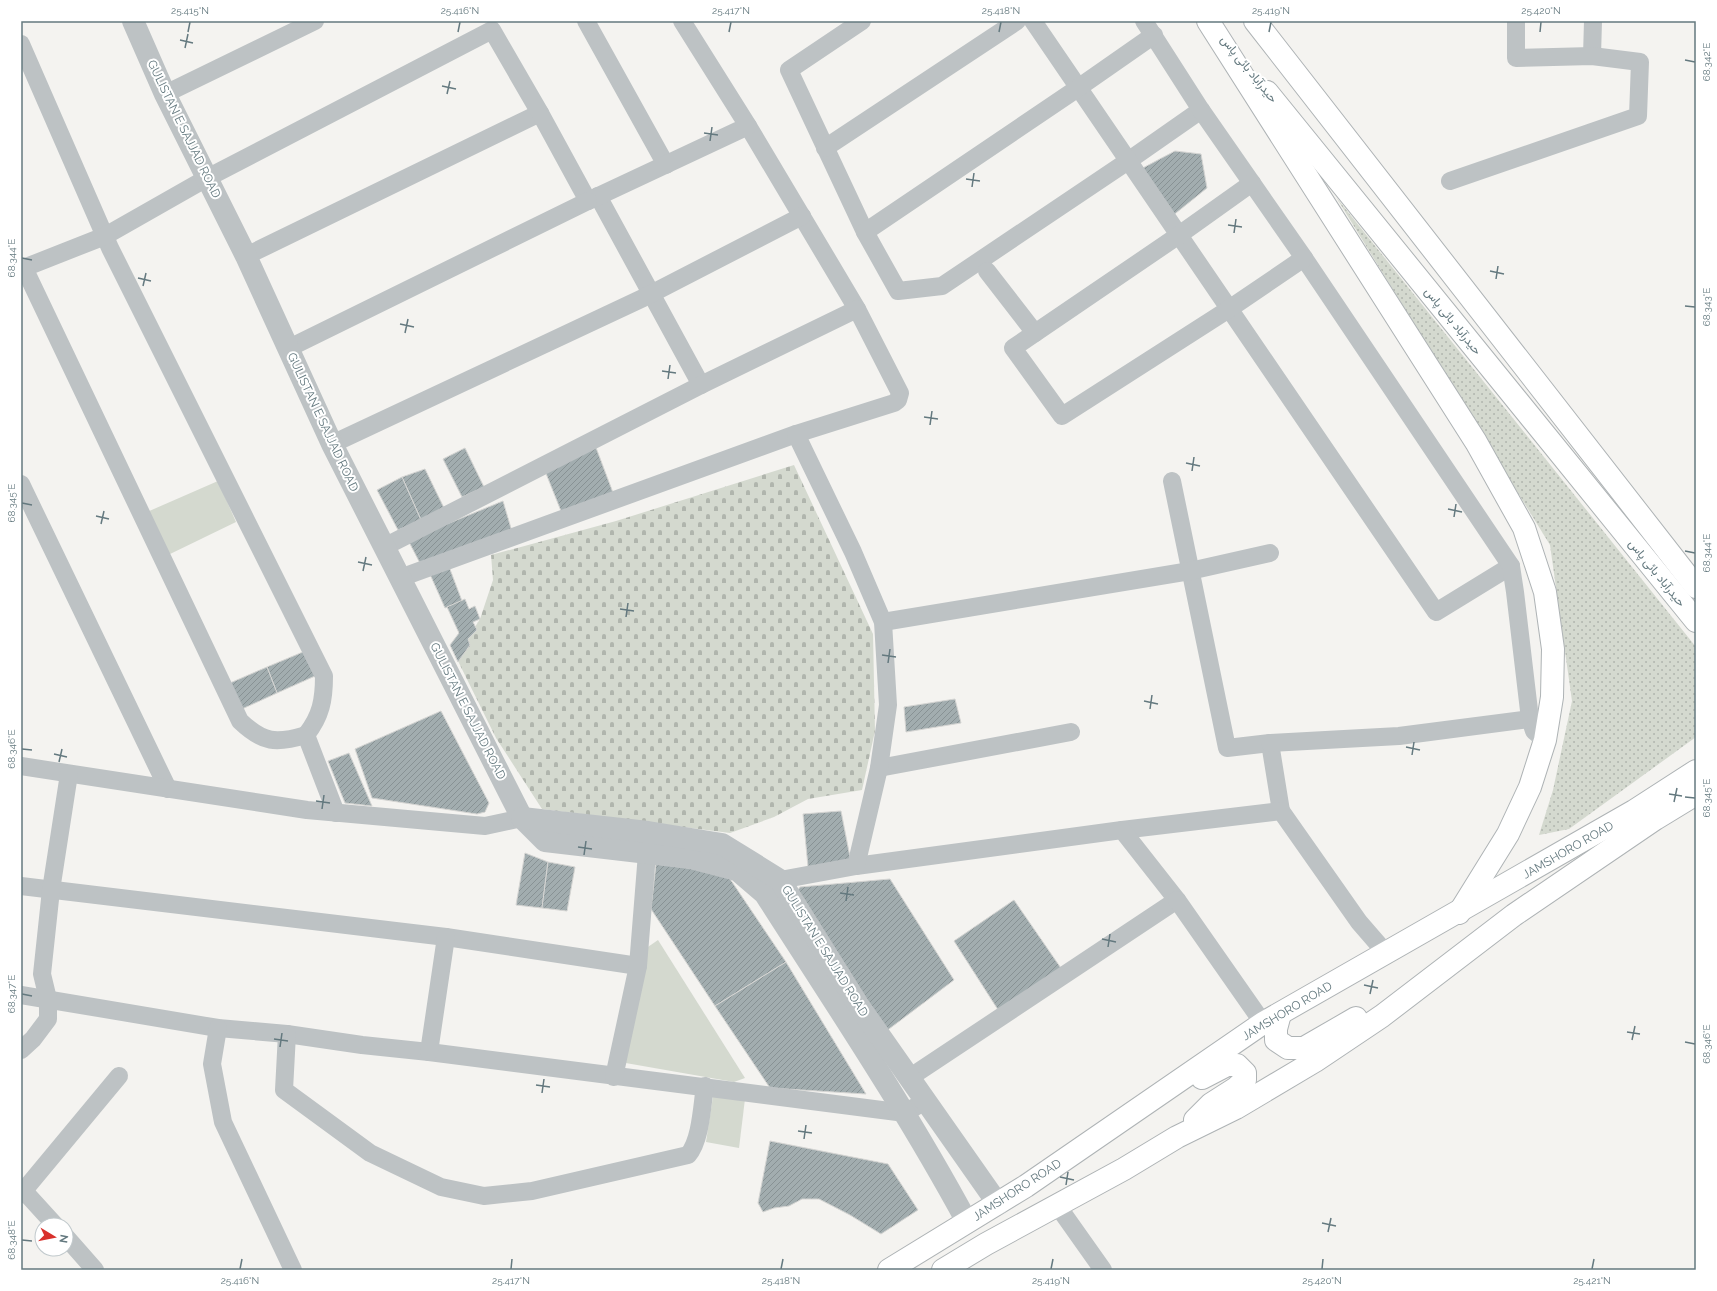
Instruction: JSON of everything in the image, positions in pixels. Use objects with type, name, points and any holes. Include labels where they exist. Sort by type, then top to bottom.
[{"type":"highway","name":"حیدرآباد بائی پاس","points":[[1209,21],[1696,621]]},
{"type":"highway","points":[[1209,21],[1476,442],[1524,528],[1545,592],[1553,649],[1552,697],[1545,740],[1530,787],[1508,834],[1459,912]]},
{"type":"highway","name":"حیدرآباد بائی پاس","points":[[1254,21],[1696,587]]},
{"type":"highway","name":"JAMSHORO ROAD","points":[[890,1270],[998,1204],[1271,1019],[1385,952],[1459,912],[1634,811],[1696,771]]},
{"type":"highway","name":"JAMSHORO ROAD","points":[[943,1270],[986,1244],[1124,1169],[1177,1137],[1236,1108],[1315,1061],[1382,1016],[1514,915],[1655,819],[1696,794]]},
{"type":"highway","points":[[1655,819],[1696,813]]},
{"type":"highway","points":[[1271,1019],[1276,1029],[1276,1040],[1288,1048],[1304,1048],[1432,978]]},
{"type":"highway","points":[[1117,1124],[1216,1070],[1228,1065],[1237,1065],[1245,1073],[1245,1080],[1236,1088],[1211,1104],[1177,1137]]},
{"type":"street","name":"GULISTAN E SAJJAD ROAD","points":[[134,21],[165,94],[246,256],[332,444],[522,818],[648,842],[722,844],[780,880],[859,1006],[998,1204]]},
{"type":"street","points":[[165,94],[315,21]]},
{"type":"street","points":[[586,21],[666,165]]},
{"type":"street","points":[[400,578],[796,434],[894,403],[898,400],[900,393],[857,309],[748,126],[682,21]]},
{"type":"street","points":[[862,21],[839,28],[789,70],[865,232],[898,291],[942,286],[1201,110]]},
{"type":"street","points":[[825,148],[1017,21]]},
{"type":"street","points":[[1033,21],[1436,612],[1511,566]]},
{"type":"street","points":[[1450,181],[1638,116],[1640,62],[1592,56],[1516,58],[1516,21]]},
{"type":"street","points":[[1592,56],[1593,21]]},
{"type":"street","points":[[21,44],[105,236],[324,676],[321,710],[315,724],[306,735],[288,740],[268,740],[252,733],[240,721],[23,270],[105,236],[207,178],[490,26],[540,113],[652,294],[701,385]]},
{"type":"street","points":[[865,232],[1078,88],[1149,28],[1201,110],[1304,258],[1511,566],[1516,592],[1530,719],[1534,731],[1545,740]]},
{"type":"street","points":[[246,256],[540,113]]},
{"type":"street","points":[[289,348],[593,199],[748,126]]},
{"type":"street","points":[[1252,183],[1179,235],[1012,348],[1062,416],[1229,309],[1304,258]]},
{"type":"street","points":[[332,444],[652,294],[802,216]]},
{"type":"street","points":[[987,271],[1034,334]]},
{"type":"street","points":[[384,547],[701,385],[857,309]]},
{"type":"street","points":[[796,434],[853,552],[883,622],[888,705],[880,768],[856,866]]},
{"type":"street","points":[[1172,481],[1227,748],[1270,743],[1399,736],[1530,719]]},
{"type":"street","points":[[21,484],[168,789]]},
{"type":"street","points":[[883,622],[1190,571],[1270,553]]},
{"type":"street","points":[[880,768],[1071,732]]},
{"type":"street","points":[[306,735],[336,813]]},
{"type":"street","points":[[1270,743],[1281,811],[1359,922],[1385,952]]},
{"type":"street","points":[[23,763],[70,774],[307,810],[485,826],[522,818]]},
{"type":"street","points":[[21,1050],[33,1039],[48,1019],[48,999],[42,974],[51,890],[70,774]]},
{"type":"street","points":[[780,880],[856,866],[1122,830],[1281,811]]},
{"type":"street","points":[[1122,830],[1271,1019]]},
{"type":"street","points":[[614,1077],[638,966],[648,842]]},
{"type":"street","name":"GULISTAN E SAJJAD ROAD","points":[[648,842],[691,858],[737,870],[765,894],[905,1113],[934,1161],[967,1222]]},
{"type":"street","points":[[21,886],[446,937],[638,966]]},
{"type":"street","points":[[910,1078],[1177,900]]},
{"type":"street","points":[[429,1052],[446,937]]},
{"type":"street","points":[[21,995],[218,1028],[287,1034],[614,1077],[705,1086],[746,1094],[905,1113],[925,1101]]},
{"type":"street","points":[[218,1028],[212,1064],[223,1122],[293,1270]]},
{"type":"street","points":[[287,1034],[284,1090],[370,1153],[441,1187],[484,1196],[532,1191],[688,1155],[694,1148],[697,1137],[705,1086]]},
{"type":"street","points":[[47,1217],[23,1192],[119,1076]]},
{"type":"street","points":[[1057,1205],[1103,1270]]},
{"type":"street","points":[[74,1246],[95,1270]]},
{"type":"green space","points":[[1336,197],[1696,647],[1696,737],[1569,829],[1539,835],[1553,790],[1572,701],[1550,545]]},
{"type":"green space","points":[[794,465],[873,634],[875,731],[862,790],[808,799],[774,817],[730,833],[542,809],[496,738],[456,657],[480,619],[493,580],[491,555],[616,521]]},
{"type":"green space","points":[[218,481],[236,522],[168,555],[147,512]]},
{"type":"green space","points":[[658,940],[745,1078],[734,1082],[620,1062],[645,949]]},
{"type":"green space","points":[[714,1090],[745,1099],[739,1148],[706,1142]]},
{"type":"building","points":[[1175,151],[1201,154],[1207,188],[1171,217],[1139,170]]},
{"type":"building","points":[[595,445],[615,498],[563,516],[545,471]]},
{"type":"building","points":[[465,448],[484,487],[462,497],[443,459]]},
{"type":"building","points":[[425,469],[445,510],[421,520],[402,477]]},
{"type":"building","points":[[402,477],[421,520],[398,530],[377,490]]},
{"type":"building","points":[[503,501],[513,535],[422,567],[408,540]]},
{"type":"building","points":[[448,564],[462,601],[445,608],[429,572]]},
{"type":"building","points":[[465,599],[469,609],[475,606],[480,619],[473,622],[477,630],[468,639],[470,645],[458,662],[450,645],[459,633],[447,607]]},
{"type":"building","points":[[303,652],[315,676],[277,693],[267,667]]},
{"type":"building","points":[[267,667],[277,693],[242,709],[230,683]]},
{"type":"building","points":[[955,699],[961,723],[906,732],[904,707]]},
{"type":"building","points":[[441,711],[489,803],[485,812],[477,814],[372,798],[355,749]]},
{"type":"building","points":[[349,753],[372,806],[345,803],[328,761]]},
{"type":"building","points":[[841,811],[851,862],[808,867],[803,814]]},
{"type":"building","points":[[525,853],[548,862],[542,908],[516,905]]},
{"type":"building","points":[[548,862],[575,867],[567,911],[542,908]]},
{"type":"building","points":[[656,864],[726,873],[786,962],[715,1006],[651,909]]},
{"type":"building","points":[[890,879],[954,980],[885,1032],[792,899],[800,887]]},
{"type":"building","points":[[1014,900],[1065,974],[1002,1016],[954,941]]},
{"type":"building","points":[[786,962],[866,1094],[770,1088],[715,1006]]},
{"type":"building","points":[[770,1141],[888,1164],[918,1210],[881,1234],[850,1215],[819,1199],[802,1199],[789,1206],[774,1208],[763,1212],[758,1203]]}]
